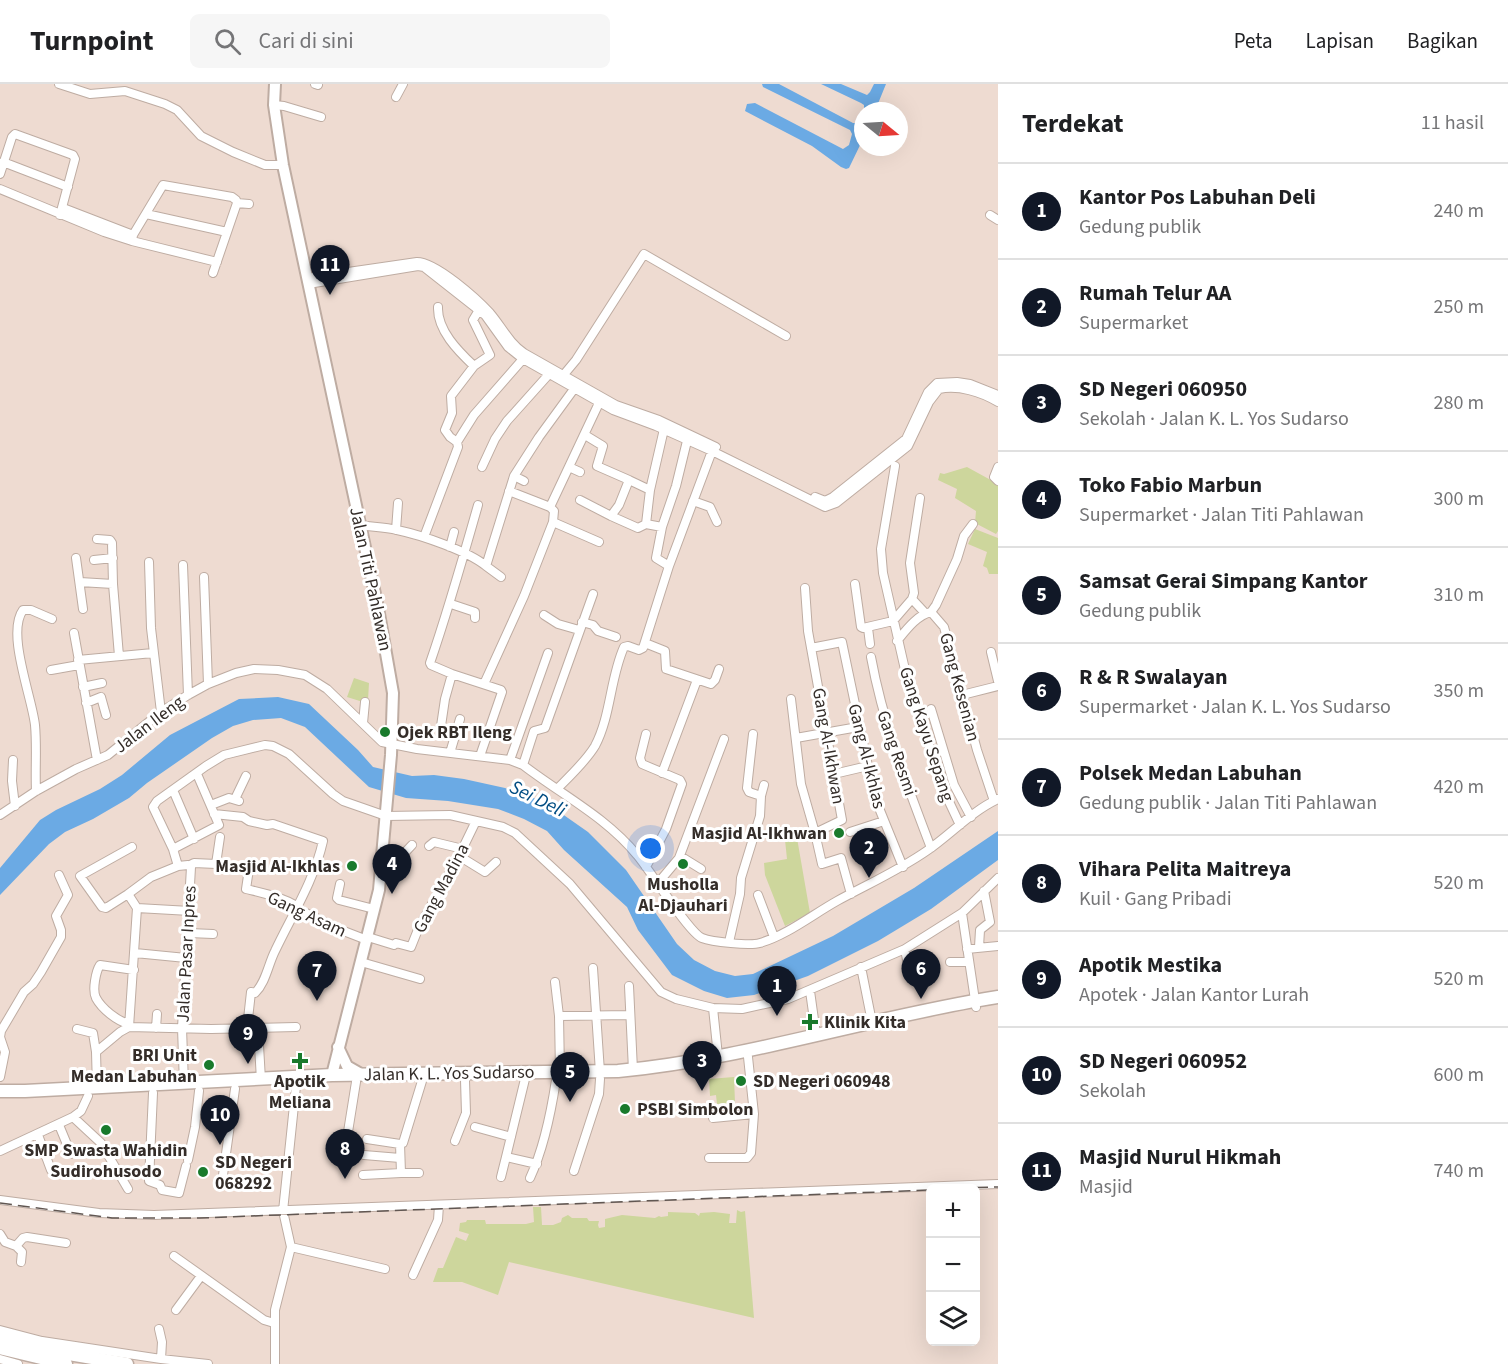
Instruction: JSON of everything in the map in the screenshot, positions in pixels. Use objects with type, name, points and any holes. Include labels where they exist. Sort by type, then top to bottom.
[{"type":"highway","name":"Jalan K. L. Yos Sudarso","points":[[153,1089],[184,1084],[358,1078],[654,1074],[748,1057],[998,997]]},
{"type":"highway","name":"Jalan K. L. Yos Sudarso","points":[[600,1076],[717,1056],[872,1022],[976,1004],[998,1004]]},
{"type":"highway","name":"Jalan K. L. Yos Sudarso","points":[[358,1078],[422,1081],[558,1076]]},
{"type":"highway","name":"Jalan K. L. Yos Sudarso","points":[[0,1099],[153,1089],[199,1091],[235,1089],[257,1083],[296,1086],[331,1079]]},
{"type":"highway","name":"Jalan K. L. Yos Sudarso","points":[[0,1091],[92,1092]]},
{"type":"highway","points":[[0,1339],[127,1364]]},
{"type":"highway","points":[[0,1348],[66,1364]]},
{"type":"main road","name":"Jalan Titi Pahlawan","points":[[275,84],[274,105],[283,165],[393,693],[388,799],[382,863],[367,939],[331,1079]]},
{"type":"main road","points":[[338,1047],[347,1066],[358,1078]]},
{"type":"street","points":[[59,84],[90,94],[125,91],[165,104],[177,110],[201,136],[257,163],[283,165]]},
{"type":"street","points":[[396,97],[403,84]]},
{"type":"street","points":[[274,105],[321,117]]},
{"type":"street","points":[[0,174],[15,134],[72,154],[75,158],[62,212]]},
{"type":"street","points":[[3,162],[68,187]]},
{"type":"street","points":[[133,238],[164,185],[232,197],[237,203]]},
{"type":"street","points":[[0,189],[133,238],[217,262]]},
{"type":"street","points":[[237,203],[249,204]]},
{"type":"street","points":[[213,273],[237,203]]},
{"type":"street","points":[[146,214],[227,231]]},
{"type":"street","points":[[990,215],[998,220]]},
{"type":"street","points":[[562,377],[580,354],[644,254],[786,336]]},
{"type":"street","points":[[307,281],[422,264],[434,267],[485,313],[518,348],[562,377],[616,405],[760,471],[820,505],[830,507],[906,444],[929,402],[945,385],[997,396]]},
{"type":"street","points":[[438,307],[439,322],[462,355],[474,366]]},
{"type":"street","points":[[485,313],[508,347],[523,358],[562,377],[574,389],[626,416],[659,425],[687,441],[739,461]]},
{"type":"street","points":[[457,442],[445,430],[452,413],[450,399],[474,366],[490,355],[473,320],[485,313]]},
{"type":"street","points":[[424,537],[445,477],[455,457],[457,442],[474,415],[523,358]]},
{"type":"street","points":[[482,467],[507,421],[550,373]]},
{"type":"street","points":[[486,566],[514,476],[574,389]]},
{"type":"street","points":[[550,507],[599,403]]},
{"type":"street","points":[[646,524],[659,425]]},
{"type":"street","points":[[585,435],[603,446],[597,466],[650,490]]},
{"type":"street","points":[[669,566],[656,558],[662,527],[676,486],[687,441]]},
{"type":"street","points":[[558,788],[594,747],[602,728],[624,647],[639,650],[643,648],[669,566],[712,451]]},
{"type":"street","name":"Gang Kayu Sepang","points":[[895,466],[881,561],[897,641],[944,791],[960,825]]},
{"type":"street","points":[[569,467],[580,472]]},
{"type":"street","points":[[998,467],[994,477],[998,481]]},
{"type":"street","points":[[514,476],[524,481]]},
{"type":"street","points":[[611,516],[619,505],[629,480]]},
{"type":"street","points":[[484,684],[529,585],[553,522],[554,512],[550,507],[508,491]]},
{"type":"street","points":[[855,584],[861,627],[868,628],[893,621],[912,599],[914,593],[910,563],[920,498]]},
{"type":"street","points":[[580,500],[638,528],[646,524],[662,527]]},
{"type":"street","points":[[693,501],[710,507],[717,522]]},
{"type":"street","points":[[396,530],[398,503]]},
{"type":"street","points":[[478,505],[451,604],[430,663],[452,674],[502,692],[480,756]]},
{"type":"street","points":[[553,522],[599,542]]},
{"type":"street","points":[[897,641],[909,627],[928,612],[957,559],[964,536],[973,524]]},
{"type":"street","points":[[360,526],[396,530],[424,537],[450,547],[486,566],[501,577]]},
{"type":"street","points":[[450,547],[454,532]]},
{"type":"street","points":[[98,540],[112,542],[113,584],[120,657]]},
{"type":"street","points":[[76,558],[83,609]]},
{"type":"street","points":[[94,560],[113,558]]},
{"type":"street","points":[[149,562],[153,653],[161,712]]},
{"type":"street","points":[[183,565],[188,695]]},
{"type":"street","points":[[204,577],[208,684]]},
{"type":"street","points":[[80,582],[113,584]]},
{"type":"street","name":"Gang Al-Ikhwan","points":[[805,588],[811,648],[842,820],[815,833]]},
{"type":"street","points":[[523,765],[534,731],[545,728],[593,594]]},
{"type":"street","name":"Gang Kesenian","points":[[912,599],[944,627],[962,695],[996,800]]},
{"type":"street","points":[[451,604],[475,612],[475,618]]},
{"type":"street","points":[[36,791],[35,725],[20,659],[18,617],[23,610],[31,610],[52,619]]},
{"type":"street","points":[[544,615],[558,624],[579,630]]},
{"type":"street","points":[[582,622],[593,624],[598,631],[616,637]]},
{"type":"street","points":[[868,628],[870,644]]},
{"type":"street","points":[[74,633],[97,760]]},
{"type":"street","name":"Gang Al-Ikhlas","points":[[811,648],[842,642],[868,766],[884,821],[903,867]]},
{"type":"street","points":[[645,643],[665,651],[666,669],[697,680],[711,684],[719,669]]},
{"type":"street","points":[[962,695],[998,684],[991,652]]},
{"type":"street","points":[[51,670],[79,662],[153,653]]},
{"type":"street","points":[[510,760],[548,653]]},
{"type":"street","name":"Gang Resmi","points":[[871,657],[889,735],[931,848]]},
{"type":"street","name":"Jalan Ileng","points":[[0,815],[36,791],[120,747],[161,712],[188,695],[208,684],[254,669],[278,670],[305,675],[327,689],[391,750]]},
{"type":"street","points":[[441,726],[452,674]]},
{"type":"street","points":[[662,773],[697,680]]},
{"type":"street","points":[[83,687],[102,683]]},
{"type":"street","points":[[86,703],[101,696],[106,715]]},
{"type":"street","points":[[791,699],[801,784],[822,864],[841,858],[851,894]]},
{"type":"street","points":[[363,723],[365,702]]},
{"type":"street","points":[[931,709],[954,785],[970,817]]},
{"type":"street","points":[[450,753],[460,718]]},
{"type":"street","points":[[796,738],[858,727]]},
{"type":"street","points":[[646,734],[640,761],[644,765],[680,780],[682,784],[666,829],[646,867]]},
{"type":"street","points":[[753,734],[747,788],[749,792],[761,796]]},
{"type":"street","points":[[658,883],[680,856],[723,739]]},
{"type":"street","points":[[194,839],[173,790],[224,755],[265,745],[273,746],[289,754],[343,801],[386,816],[450,815],[503,827],[522,839],[570,884],[661,992],[676,999],[713,1008],[742,1009],[763,1005],[788,999],[833,981],[844,973],[904,948],[962,913],[998,878]]},
{"type":"street","points":[[391,750],[480,756],[510,760],[523,765],[607,823],[646,867],[701,938],[750,945],[774,937],[903,867],[996,800]]},
{"type":"street","points":[[13,760],[12,781],[15,806]]},
{"type":"street","points":[[834,774],[868,766]]},
{"type":"street","points":[[173,849],[219,825],[197,774]]},
{"type":"street","points":[[211,805],[227,798],[237,800],[246,776]]},
{"type":"street","points":[[729,942],[740,894],[741,878],[760,816],[764,785]]},
{"type":"street","name":"Jalan Pasar Inpres","points":[[173,790],[157,801],[153,807],[173,849],[178,866],[190,865],[189,933],[182,1028],[184,1084]]},
{"type":"street","points":[[214,814],[243,817],[249,821],[272,824],[322,841],[312,874],[274,953],[264,981],[255,993],[251,992],[247,1028]]},
{"type":"street","name":"Gang Madina","points":[[367,939],[411,946],[476,821]]},
{"type":"street","points":[[850,832],[884,821]]},
{"type":"street","points":[[796,833],[803,837],[815,833]]},
{"type":"street","points":[[190,865],[194,863],[216,864],[220,837]]},
{"type":"street","points":[[429,846],[434,842],[461,853],[485,872],[496,862]]},
{"type":"street","points":[[382,863],[395,863],[412,845]]},
{"type":"street","points":[[132,847],[80,876],[104,908],[129,894],[151,877],[178,866]]},
{"type":"street","points":[[680,856],[701,869]]},
{"type":"street","name":"Gang Asam","points":[[249,869],[246,889],[298,906],[302,911],[341,930],[367,939]]},
{"type":"street","points":[[0,1077],[5,1052],[0,1037],[1,1031],[24,992],[41,972],[60,937],[61,930],[56,916],[68,895],[59,875]]},
{"type":"street","points":[[340,884],[338,899],[374,909]]},
{"type":"street","points":[[980,947],[980,930],[990,922],[984,891]]},
{"type":"street","points":[[129,894],[137,908],[129,1026]]},
{"type":"street","points":[[758,895],[774,937]]},
{"type":"street","points":[[137,908],[190,911]]},
{"type":"street","points":[[962,913],[976,1004]]},
{"type":"street","points":[[189,933],[213,934]]},
{"type":"street","points":[[967,949],[998,946]]},
{"type":"street","points":[[904,948],[910,976]]},
{"type":"street","points":[[135,953],[186,958]]},
{"type":"street","points":[[361,962],[420,980]]},
{"type":"street","points":[[950,962],[968,962]]},
{"type":"street","points":[[134,970],[100,965],[94,990],[96,999],[118,1021],[129,1026],[156,1028],[296,1027]]},
{"type":"street","points":[[861,967],[872,1022]]},
{"type":"street","points":[[574,1171],[599,1094],[600,1076],[593,968]]},
{"type":"street","points":[[530,1178],[537,1164],[558,1076],[559,1016],[555,982]]},
{"type":"street","points":[[629,986],[633,1070]]},
{"type":"street","points":[[810,991],[816,1034]]},
{"type":"street","points":[[713,1008],[717,1056]]},
{"type":"street","points":[[156,1028],[157,1014]]},
{"type":"street","points":[[559,1016],[629,1015]]},
{"type":"street","points":[[96,1052],[129,1026]]},
{"type":"street","points":[[257,1083],[258,1028]]},
{"type":"street","points":[[0,1151],[59,1125],[81,1111],[92,1092],[96,1052],[93,1033],[77,1029]]},
{"type":"street","points":[[709,1158],[747,1158],[750,1155],[754,1114],[748,1057]]},
{"type":"street","points":[[343,1163],[358,1078]]},
{"type":"street","points":[[501,1178],[525,1079]]},
{"type":"street","points":[[455,1141],[466,1113],[465,1080]]},
{"type":"street","points":[[401,1173],[400,1144],[403,1143],[422,1081]]},
{"type":"street","points":[[274,1364],[275,1310],[291,1247],[283,1211],[296,1086]]},
{"type":"street","points":[[153,1089],[149,1181],[160,1185],[162,1190],[179,1192],[195,1127],[199,1091]]},
{"type":"street","points":[[223,1175],[235,1089]]},
{"type":"street","points":[[713,1118],[754,1114]]},
{"type":"street","points":[[73,1117],[101,1143],[128,1189]]},
{"type":"street","points":[[59,1125],[71,1154]]},
{"type":"street","points":[[475,1127],[510,1137]]},
{"type":"street","points":[[38,1135],[51,1170]]},
{"type":"street","points":[[367,1139],[400,1144]]},
{"type":"street","points":[[364,1155],[400,1158]]},
{"type":"street","points":[[506,1157],[537,1164]]},
{"type":"street","points":[[363,1175],[419,1173]]},
{"type":"street","points":[[0,1200],[132,1215],[439,1206],[591,1198],[998,1184]]},
{"type":"street","points":[[413,1275],[438,1220],[439,1206]]},
{"type":"street","points":[[0,1234],[5,1242],[16,1246],[22,1252],[21,1262]]},
{"type":"street","points":[[16,1246],[27,1238],[66,1243]]},
{"type":"street","points":[[291,1247],[385,1269]]},
{"type":"street","points":[[174,1256],[264,1320],[274,1323]]},
{"type":"street","points":[[176,1310],[201,1276]]},
{"type":"street","points":[[159,1329],[162,1342],[161,1359]]},
{"type":"street","points":[[0,1330],[42,1341],[208,1364]]},
{"type":"street","points":[[0,1359],[18,1364]]},
{"type":"green space","points":[[967,467],[998,484],[998,531],[996,534],[975,523],[976,511],[955,498],[957,489],[938,480],[940,473],[944,474]]},
{"type":"green space","points":[[975,529],[998,538],[998,574],[989,574],[987,568],[983,566],[987,552],[968,544]]},
{"type":"green space","points":[[354,678],[369,683],[368,700],[363,702],[347,697]]},
{"type":"green space","points":[[797,838],[810,913],[785,926],[765,875],[764,863],[787,859],[785,840]]},
{"type":"green space","points":[[734,1077],[735,1103],[717,1104],[716,1095],[710,1096],[709,1079]]},
{"type":"green space","points":[[533,1207],[541,1207],[542,1225],[561,1222],[562,1218],[568,1215],[572,1218],[599,1221],[599,1228],[605,1227],[605,1219],[622,1215],[655,1218],[668,1216],[668,1212],[695,1213],[699,1216],[700,1213],[714,1212],[730,1214],[729,1223],[736,1223],[737,1210],[745,1211],[754,1318],[509,1262],[498,1295],[462,1282],[433,1282],[438,1268],[443,1268],[456,1237],[466,1241],[469,1234],[459,1231],[460,1223],[467,1220],[485,1220],[486,1224],[526,1224],[534,1222]]},
{"type":"water","points":[[762,84],[779,84],[854,123],[855,156],[849,168],[841,167],[812,146],[745,111],[747,104],[755,103],[843,149],[849,145],[852,134],[850,130],[763,87]]},
{"type":"water","points":[[821,84],[841,84],[867,95],[874,84],[886,84],[879,102],[859,102]]},
{"type":"water","points":[[278,697],[309,704],[373,767],[412,776],[434,775],[505,788],[532,797],[558,811],[588,832],[626,870],[677,944],[694,960],[715,971],[735,976],[753,974],[833,936],[914,888],[998,831],[998,860],[931,909],[878,941],[808,976],[754,995],[727,998],[704,991],[672,975],[638,930],[627,907],[564,850],[547,831],[498,809],[448,801],[406,798],[369,787],[305,727],[281,718],[253,720],[233,726],[212,738],[129,798],[65,832],[49,844],[0,895],[0,868],[40,820],[122,775],[170,735],[239,699]]},
{"type":"railway","points":[[980,1187],[998,1187]]},
{"type":"railway","points":[[0,1203],[112,1218],[200,1218],[926,1190]]},
{"type":"place","name":"Masjid Nurul Hikmah","points":[[330,295]]},
{"type":"place","name":"Ojek RBT Ileng","points":[[385,732]]},
{"type":"place","name":"Masjid Al-Ikhwan","points":[[839,833]]},
{"type":"place","name":"Musholla Al-Djauhari","points":[[683,864]]},
{"type":"place","name":"Masjid Al-Ikhlas","points":[[352,866]]},
{"type":"place","name":"Rumah Telur AA","points":[[869,878]]},
{"type":"place","name":"Toko Fabio Marbun","points":[[392,894]]},
{"type":"place","name":"R & R Swalayan","points":[[921,999]]},
{"type":"place","name":"Polsek Medan Labuhan","points":[[317,1001]]},
{"type":"place","name":"Kantor Pos Labuhan Deli","points":[[777,1016]]},
{"type":"place","name":"Klinik Kita","points":[[810,1022]]},
{"type":"place","name":"Apotik Meliana","points":[[300,1061]]},
{"type":"place","name":"Apotik Mestika","points":[[248,1064]]},
{"type":"place","name":"BRI Unit Medan Labuhan","points":[[209,1065]]},
{"type":"place","name":"SD Negeri 060948","points":[[741,1081]]},
{"type":"place","name":"SD Negeri 060950","points":[[702,1091]]},
{"type":"place","name":"Samsat Gerai Simpang Kantor","points":[[570,1102]]},
{"type":"place","name":"PSBI Simbolon","points":[[625,1109]]},
{"type":"place","name":"SMP Swasta Wahidin Sudirohusodo","points":[[106,1130]]},
{"type":"place","name":"SD Negeri 060952","points":[[220,1145]]},
{"type":"place","name":"SD Negeri 068292","points":[[203,1172]]},
{"type":"place","name":"Vihara Pelita Maitreya","points":[[345,1179]]},
{"type":"water label","name":"Sei Deli","points":[[538,798]]}]
